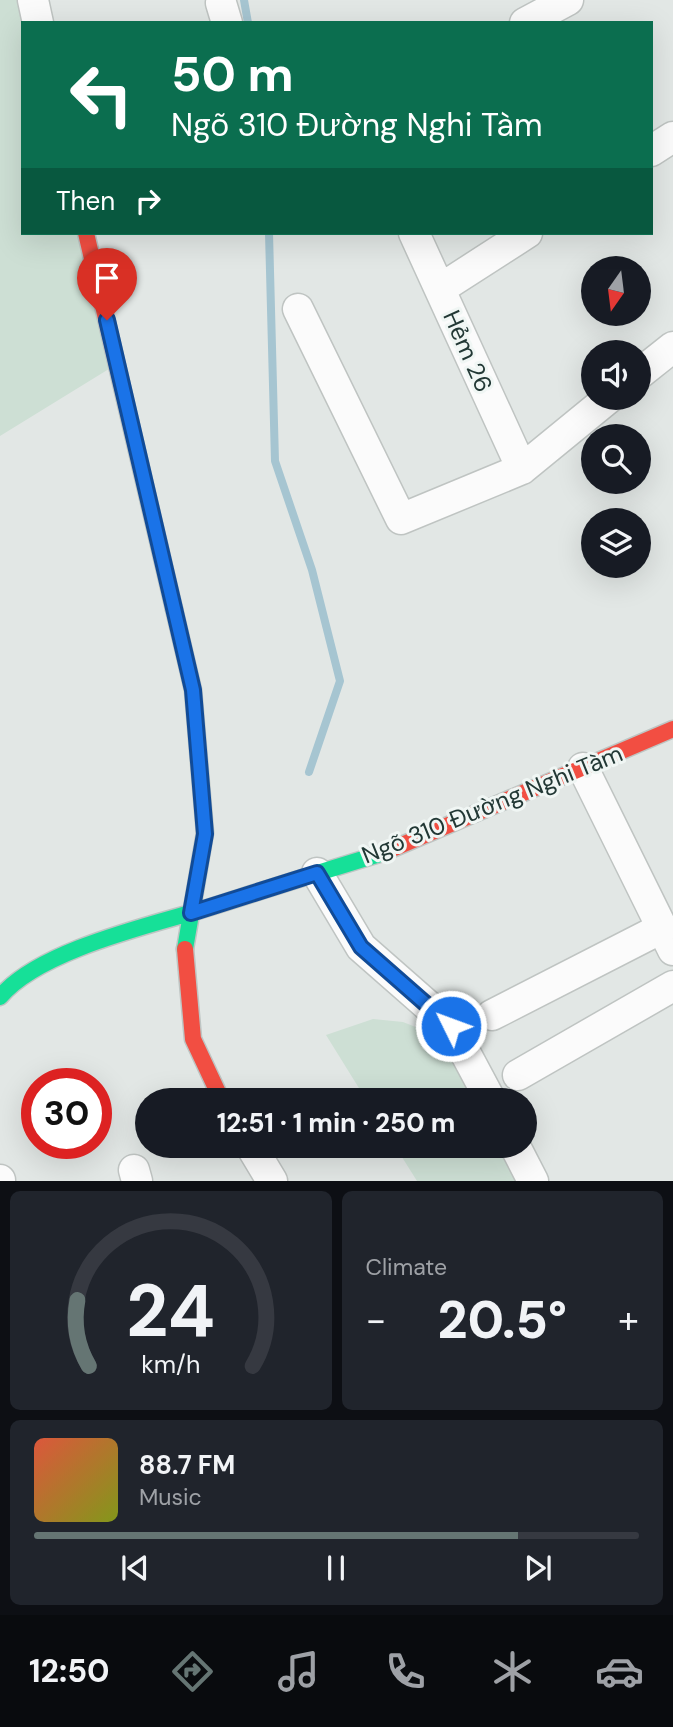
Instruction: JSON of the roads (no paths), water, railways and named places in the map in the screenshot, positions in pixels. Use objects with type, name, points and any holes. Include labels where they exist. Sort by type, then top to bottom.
[{"type":"street","points":[[529,21],[568,0]]},
{"type":"street","points":[[653,150],[673,137]]},
{"type":"street","points":[[86,235],[193,690],[205,834],[185,948],[193,1039],[216,1088]]},
{"type":"street","name":"Hẻm 26","points":[[415,235],[522,469]]},
{"type":"street","points":[[440,289],[524,235]]},
{"type":"street","points":[[298,309],[401,519],[522,469],[594,410]]},
{"type":"street","points":[[651,364],[673,346]]},
{"type":"street","name":"Ngõ 310 Đường Nghi Tàm","points":[[0,997],[10,985],[50,961],[191,913],[402,847],[673,729]]},
{"type":"street","points":[[492,1016],[668,939],[583,768]]},
{"type":"street","points":[[317,873],[361,947],[451,1026],[484,1088]]},
{"type":"street","points":[[518,1075],[673,986]]},
{"type":"street","points":[[258,1158],[272,1181]]},
{"type":"street","points":[[521,1158],[533,1181]]},
{"type":"waterway","points":[[244,0],[248,21]]},
{"type":"waterway","points":[[269,235],[275,461],[312,570],[340,681],[309,772]]}]
